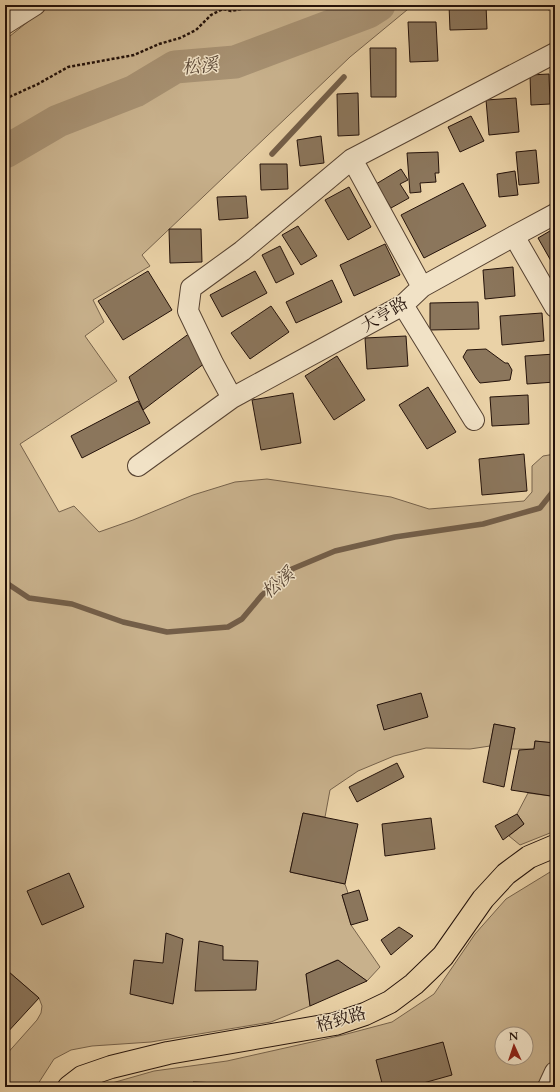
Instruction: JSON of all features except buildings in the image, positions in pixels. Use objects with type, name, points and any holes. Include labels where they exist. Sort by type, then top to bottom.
[{"type":"main road","name":"格致路","points":[[69,1087],[82,1077],[111,1067],[168,1053],[334,1024],[365,1014],[384,1005],[414,984],[443,956],[483,899],[506,874],[528,856],[555,846]]},
{"type":"street","points":[[5,24],[35,5]]},
{"type":"street","points":[[232,398],[188,311],[191,288],[242,251],[352,159],[555,53]]},
{"type":"street","points":[[352,159],[422,287]]},
{"type":"street","name":"大亨路","points":[[138,466],[232,398],[403,305],[422,287],[555,214]]},
{"type":"street","points":[[514,236],[555,307]]},
{"type":"street","points":[[403,305],[474,420]]},
{"type":"street","points":[[548,1087],[555,1072]]},
{"type":"path","points":[[5,99],[38,84],[68,67],[134,55],[159,44],[180,38],[196,30],[211,15],[223,9],[231,11],[262,5]]},
{"type":"shaded area","points":[[49,5],[413,5],[350,57],[142,255],[150,266],[93,300],[104,322],[85,336],[117,381],[20,444],[59,512],[74,506],[99,532],[133,520],[193,495],[235,482],[267,479],[391,497],[429,509],[524,501],[532,492],[532,466],[543,456],[555,454],[555,743],[535,741],[534,749],[511,749],[515,728],[494,724],[490,746],[470,749],[426,748],[394,756],[358,771],[330,790],[325,817],[303,813],[290,872],[345,884],[348,893],[342,895],[351,925],[380,967],[367,981],[337,960],[306,974],[310,1006],[271,1022],[151,1042],[92,1046],[71,1050],[54,1059],[36,1087],[5,1087],[5,1056],[37,1020],[41,1013],[42,1006],[39,998],[5,970],[5,40]]},
{"type":"shaded area","points":[[528,793],[551,796],[555,795],[555,831],[520,845],[509,836],[524,824],[517,814]]},
{"type":"shaded area","points":[[555,869],[555,1087],[98,1087],[154,1071],[227,1061],[343,1035],[392,1022],[434,994],[475,934],[506,899]]},
{"type":"waterway","name":"松溪","points":[[5,152],[58,121],[135,91],[175,67],[235,62],[368,12],[379,5]]},
{"type":"waterway","points":[[272,154],[344,77]]},
{"type":"waterway","name":"松溪","points":[[5,582],[29,598],[72,604],[123,622],[167,632],[228,627],[242,619],[262,595],[292,569],[335,551],[395,537],[483,524],[540,508],[555,489]]}]
